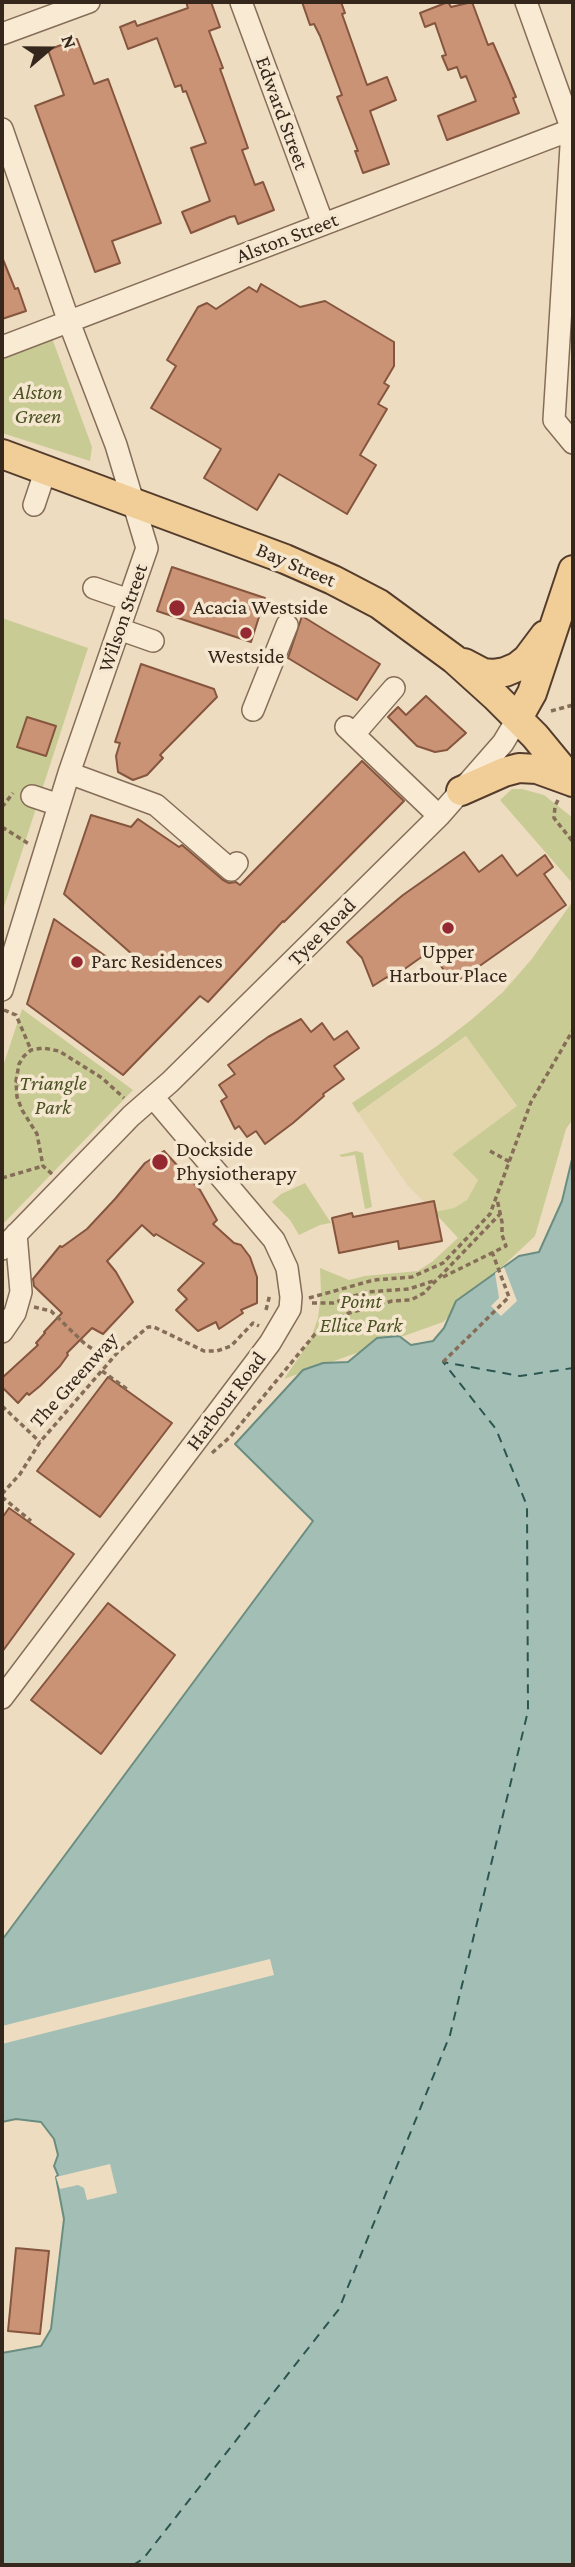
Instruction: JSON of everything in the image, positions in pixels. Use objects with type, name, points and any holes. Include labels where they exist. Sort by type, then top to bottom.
[{"type":"main road","name":"Bay Street","points":[[2,454],[333,579],[379,604],[454,659],[518,718],[569,787]]},
{"type":"main road","name":"Tyee Road","points":[[518,718],[532,693],[573,570]]},
{"type":"main road","points":[[454,659],[483,673],[505,672],[527,659],[557,619]]},
{"type":"main road","points":[[461,791],[519,768],[537,769],[569,787]]},
{"type":"street","points":[[2,34],[89,2]]},
{"type":"street","name":"Edward Street","points":[[240,2],[323,224]]},
{"type":"street","points":[[526,2],[573,130],[554,420],[573,443]]},
{"type":"street","name":"Wilson Street","points":[[2,129],[69,322],[116,444],[147,548],[69,773],[2,990]]},
{"type":"street","name":"Alston Street","points":[[2,347],[573,130]]},
{"type":"street","points":[[34,505],[46,469]]},
{"type":"street","points":[[94,588],[129,600]]},
{"type":"street","points":[[253,710],[288,625]]},
{"type":"street","points":[[119,629],[153,641]]},
{"type":"street","points":[[394,688],[351,730],[439,816]]},
{"type":"street","name":"Tyee Road","points":[[9,1241],[131,1116],[439,816],[503,743],[518,718]]},
{"type":"street","points":[[69,773],[156,806],[167,807],[231,870],[237,863]]},
{"type":"street","points":[[24,792],[59,806]]},
{"type":"street","name":"Harbour Road","points":[[2,1698],[270,1343],[290,1309],[287,1268],[274,1240],[153,1097]]},
{"type":"street","points":[[2,1332],[19,1303],[22,1281],[9,1241]]},
{"type":"path","points":[[551,711],[573,705]]},
{"type":"path","points":[[569,787],[555,806],[554,818],[573,842]]},
{"type":"path","points":[[2,807],[24,792]]},
{"type":"path","points":[[2,827],[31,846]]},
{"type":"path","points":[[2,1009],[16,1016],[31,1050]]},
{"type":"path","points":[[496,1198],[506,1246],[439,1279],[410,1289],[366,1292],[333,1303],[312,1300],[374,1280],[412,1278],[434,1269],[443,1264],[482,1224],[491,1214],[496,1198],[531,1102],[573,1030]]},
{"type":"path","points":[[63,1186],[43,1166],[37,1134],[17,1097],[16,1080],[19,1064],[24,1056],[31,1050],[43,1048],[59,1051],[72,1058],[102,1078],[126,1100],[120,1108],[131,1116]]},
{"type":"path","points":[[16,1080],[30,1089]]},
{"type":"path","points":[[490,1151],[510,1161]]},
{"type":"path","points":[[2,1178],[43,1166]]},
{"type":"path","points":[[208,1457],[230,1437],[315,1334],[330,1322],[372,1306],[411,1300],[424,1293],[500,1214]]},
{"type":"path","points":[[443,1362],[509,1297],[492,1252]]},
{"type":"path","points":[[434,1269],[439,1279]]},
{"type":"path","points":[[19,1303],[51,1311],[85,1344],[109,1359]]},
{"type":"path","name":"The Greenway","points":[[2,1498],[40,1442],[102,1371],[109,1359],[148,1327],[154,1327],[204,1351],[217,1351],[231,1346],[253,1322],[259,1326]]},
{"type":"path","points":[[102,1371],[127,1389]]},
{"type":"path","points":[[2,1406],[40,1442]]},
{"type":"path","points":[[2,1498],[31,1521]]},
{"type":"shaded area","points":[[467,1036],[517,1107],[452,1154],[478,1180],[467,1200],[454,1208],[434,1212],[408,1186],[358,1113]]},
{"type":"green space","name":"Alston Green","points":[[49,330],[92,447],[90,461],[2,433],[2,347]]},
{"type":"green space","points":[[2,618],[88,648],[2,913]]},
{"type":"green space","points":[[512,789],[544,795],[573,818],[573,884],[500,800]]},
{"type":"green space","name":"Point Ellice Park","points":[[573,901],[573,1119],[566,1129],[535,1236],[443,1322],[284,1379],[310,1341],[318,1318],[320,1268],[349,1280],[418,1271],[433,1261],[458,1238],[434,1212],[454,1208],[467,1200],[478,1180],[452,1154],[517,1106],[466,1036],[358,1113],[352,1103],[437,1046],[503,992],[531,960]]},
{"type":"green space","name":"Triangle Park","points":[[22,1009],[133,1090],[2,1225],[2,1069]]},
{"type":"green space","points":[[356,1151],[363,1153],[372,1207],[365,1209],[355,1155],[339,1155]]},
{"type":"green space","points":[[305,1183],[331,1223],[299,1235],[290,1220],[272,1202],[281,1194]]},
{"type":"water","points":[[573,1155],[573,2565],[2,2565],[2,2353],[41,2346],[51,2329],[64,2219],[56,2177],[58,2175],[54,2166],[58,2155],[54,2139],[41,2122],[16,2119],[2,2122],[2,1940],[313,1521],[235,1444],[303,1370],[323,1363],[348,1362],[377,1338],[399,1336],[411,1345],[433,1341],[444,1328],[456,1301],[519,1256],[539,1252],[562,1201]]},
{"type":"pier","points":[[504,1267],[517,1301],[501,1316],[491,1306],[499,1298],[495,1273]]},
{"type":"pier","points":[[270,1959],[274,1975],[2,2044],[2,2026]]},
{"type":"pier","points":[[110,2164],[117,2193],[87,2200],[84,2188],[78,2185],[60,2189],[56,2177]]},
{"type":"building","points":[[186,2],[211,2],[220,27],[209,31],[248,148],[242,150],[255,185],[263,182],[274,210],[238,224],[235,216],[230,217],[191,233],[182,212],[210,201],[191,148],[206,143],[186,91],[183,92],[181,85],[175,87],[157,38],[128,49],[120,27],[135,21],[137,26],[188,8]]},
{"type":"building","points":[[302,2],[341,2],[345,13],[342,14],[367,85],[387,77],[396,100],[370,111],[389,164],[363,173],[355,151],[358,151],[337,97],[342,95],[320,36],[314,24],[310,25]]},
{"type":"building","points":[[448,2],[451,7],[472,2],[488,45],[493,43],[509,80],[519,113],[447,140],[438,116],[476,101],[466,76],[461,78],[457,67],[448,70],[435,23],[425,27],[420,13]]},
{"type":"building","points":[[77,39],[94,84],[108,79],[161,223],[112,241],[120,263],[95,272],[35,106],[64,95],[48,50]]},
{"type":"building","points":[[2,257],[26,311],[2,319]]},
{"type":"building","points":[[261,284],[300,307],[325,301],[394,342],[394,366],[384,383],[389,386],[378,404],[387,409],[360,455],[376,465],[347,514],[279,474],[257,510],[204,478],[221,449],[151,408],[176,366],[167,360],[198,307],[207,303],[216,309],[249,287],[257,292]]},
{"type":"building","points":[[172,567],[265,598],[251,642],[157,611]]},
{"type":"building","points":[[302,616],[380,664],[357,700],[288,658]]},
{"type":"building","points":[[141,664],[214,689],[217,697],[160,755],[163,758],[147,775],[133,780],[118,772],[116,756],[120,743],[115,742]]},
{"type":"building","points":[[426,696],[466,733],[447,750],[435,752],[417,746],[388,717],[398,707],[406,715]]},
{"type":"building","points":[[27,717],[56,726],[46,756],[17,747]]},
{"type":"building","points":[[362,761],[404,801],[283,921],[208,1002],[200,996],[123,1075],[27,1004],[54,919],[122,968],[133,955],[64,894],[91,815],[131,827],[138,819],[179,847],[182,845],[223,880],[240,885]]},
{"type":"building","name":"Upper Harbour Place","points":[[464,852],[479,872],[502,855],[517,876],[545,855],[553,867],[544,874],[566,905],[454,984],[430,951],[389,980],[387,977],[373,986],[362,958],[347,942],[403,895]]},
{"type":"building","name":"Upper Harbour Place","points":[[301,1019],[311,1032],[322,1023],[334,1040],[347,1031],[359,1048],[334,1066],[344,1079],[265,1144],[256,1131],[247,1137],[239,1126],[235,1129],[221,1101],[227,1097],[219,1085],[235,1074],[228,1065],[268,1037]]},
{"type":"building","points":[[164,1151],[200,1190],[217,1220],[213,1224],[234,1243],[241,1245],[250,1257],[257,1277],[257,1303],[241,1310],[243,1313],[219,1329],[216,1322],[198,1331],[176,1310],[187,1299],[178,1290],[204,1263],[156,1234],[154,1236],[142,1225],[107,1261],[133,1302],[103,1334],[92,1328],[67,1353],[60,1366],[18,1403],[2,1387],[2,1378],[38,1345],[36,1343],[44,1332],[62,1313],[34,1286],[33,1279],[60,1246],[87,1229],[145,1163]]},
{"type":"building","points":[[434,1201],[442,1241],[399,1249],[398,1241],[339,1253],[332,1218],[352,1213],[353,1217]]},
{"type":"building","points":[[108,1377],[172,1423],[100,1517],[37,1471]]},
{"type":"building","points":[[9,1508],[74,1554],[2,1652],[2,1518]]},
{"type":"building","points":[[108,1603],[175,1655],[101,1754],[31,1700]]},
{"type":"building","points":[[16,2248],[49,2251],[40,2334],[8,2331]]},
{"type":"ferry route","points":[[133,2565],[143,2559],[339,2309],[450,2035],[528,1711],[527,1506],[496,1429],[443,1362],[520,1376],[573,1368]]},
{"type":"place","name":"Acacia Westside","points":[[177,608]]},
{"type":"place","name":"Westside","points":[[246,633]]},
{"type":"place","name":"Upper Harbour Place","points":[[448,928]]},
{"type":"place","name":"Parc Residences","points":[[77,962]]},
{"type":"place","name":"Dockside Physiotherapy","points":[[160,1162]]}]
